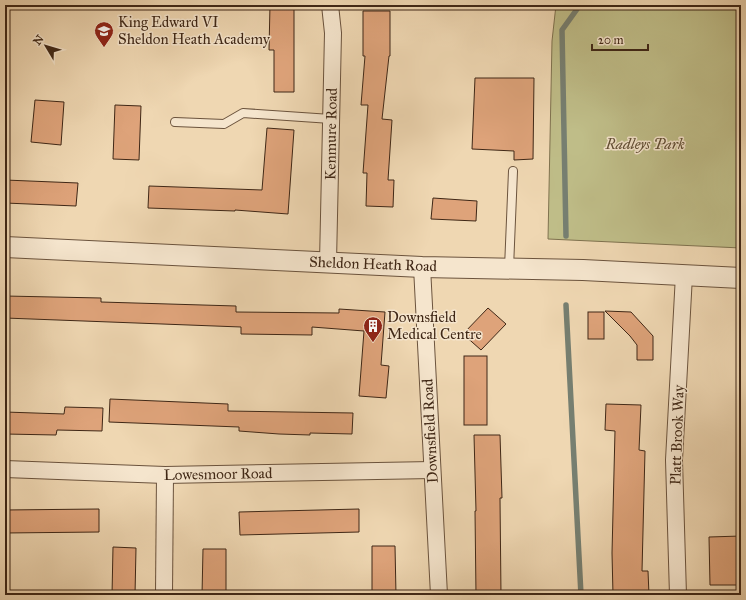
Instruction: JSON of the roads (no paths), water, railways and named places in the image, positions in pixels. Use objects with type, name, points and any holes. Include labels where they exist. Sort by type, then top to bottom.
[{"type":"street","name":"Kenmure Road","points":[[328,262],[333,33],[330,5]]},
{"type":"street","name":"Sheldon Heath Road","points":[[5,247],[422,267],[584,270],[741,278]]},
{"type":"street","name":"Downsfield Road","points":[[422,267],[439,595]]},
{"type":"street","name":"Platt Brook Way","points":[[678,595],[674,460],[684,275]]},
{"type":"street","name":"Lowesmoor Road","points":[[5,469],[164,475],[432,470]]},
{"type":"street","points":[[164,475],[164,595]]},
{"type":"lane","points":[[175,122],[224,124],[242,113],[331,119]]},
{"type":"lane","points":[[509,268],[513,171]]},
{"type":"waterway","points":[[566,236],[562,30],[580,5]]},
{"type":"waterway","points":[[566,305],[581,595]]},
{"type":"place","name":"King Edward VI Sheldon Heath Academy","points":[[104,48]]},
{"type":"place","name":"Downsfield Medical Centre","points":[[373,343]]},
{"type":"park label","name":"Radleys Park","points":[[645,144]]}]
